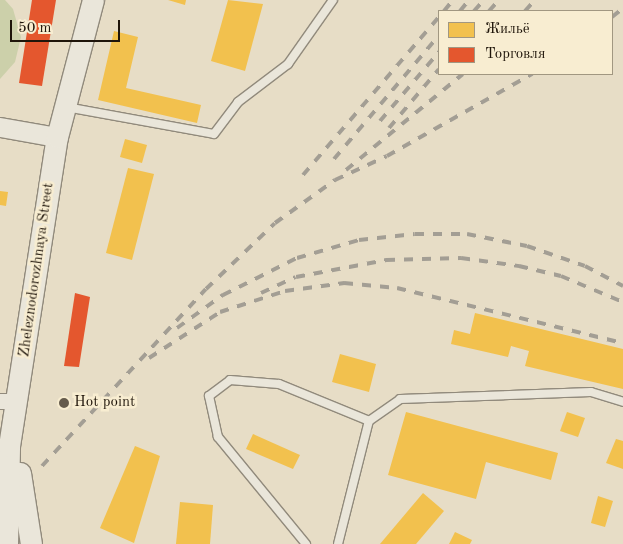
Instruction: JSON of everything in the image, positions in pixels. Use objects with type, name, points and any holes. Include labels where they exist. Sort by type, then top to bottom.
[{"type":"main road","name":"Zheleznodorozhnaya Street","points":[[7,544],[12,402],[57,137],[93,0]]},
{"type":"main road","points":[[12,402],[20,480],[31,544]]},
{"type":"street","points":[[0,128],[57,137]]},
{"type":"lane","points":[[64,107],[214,134],[238,102],[288,64],[333,0]]},
{"type":"lane","points":[[306,544],[218,437],[209,396],[230,380],[279,384],[369,421]]},
{"type":"lane","points":[[338,544],[369,421],[400,399],[591,392],[623,402]]},
{"type":"green space","points":[[0,0],[5,0],[13,9],[21,37],[15,62],[0,79]]},
{"type":"building: Жильё","points":[[168,0],[186,0],[185,5]]},
{"type":"building: Жильё","points":[[228,0],[263,4],[245,71],[211,61]]},
{"type":"building: Жильё","points":[[114,31],[138,37],[126,88],[201,105],[197,123],[98,100]]},
{"type":"building: Жильё","points":[[125,139],[147,145],[142,163],[120,157]]},
{"type":"building: Жильё","points":[[128,168],[154,174],[132,260],[106,253]]},
{"type":"building: Жильё","points":[[0,191],[8,192],[6,206],[0,205]]},
{"type":"building: Жильё","points":[[475,313],[623,349],[623,389],[525,366],[529,351],[511,346],[508,357],[451,344],[454,330],[470,334]]},
{"type":"building: Жильё","points":[[340,354],[376,364],[369,392],[332,382]]},
{"type":"building: Жильё","points":[[406,412],[558,453],[551,480],[486,462],[476,499],[388,475]]},
{"type":"building: Жильё","points":[[567,412],[585,418],[578,437],[560,431]]},
{"type":"building: Жильё","points":[[253,434],[300,455],[293,469],[246,449]]},
{"type":"building: Жильё","points":[[616,439],[623,441],[623,469],[606,463]]},
{"type":"building: Жильё","points":[[135,446],[160,456],[134,543],[100,528]]},
{"type":"building: Жильё","points":[[423,493],[444,511],[416,544],[380,544]]},
{"type":"building: Жильё","points":[[598,496],[613,501],[605,527],[591,523]]},
{"type":"building: Жильё","points":[[180,502],[213,505],[210,544],[176,544]]},
{"type":"building: Жильё","points":[[455,532],[472,540],[470,544],[449,544]]},
{"type":"building: Торговля","points":[[32,0],[56,0],[42,86],[19,83]]},
{"type":"building: Торговля","points":[[75,293],[90,297],[79,367],[64,366]]},
{"type":"building: Торговля","points":[[64,398],[68,400],[65,408],[60,406]]},
{"type":"railway","points":[[445,10],[453,0]]},
{"type":"railway","points":[[461,10],[469,0]]},
{"type":"railway","points":[[475,10],[484,0]]},
{"type":"railway","points":[[490,10],[499,0]]},
{"type":"railway","points":[[526,10],[535,0]]},
{"type":"railway","points":[[613,16],[623,8]]},
{"type":"railway","points":[[303,175],[438,18]]},
{"type":"railway","points":[[334,159],[438,36]]},
{"type":"railway","points":[[380,121],[438,53]]},
{"type":"railway","points":[[389,128],[438,70]]},
{"type":"railway","points":[[346,170],[462,75]]},
{"type":"railway","points":[[42,466],[206,289],[275,223],[335,180],[387,156],[530,75]]},
{"type":"railway","points":[[177,328],[223,295],[297,258],[359,240],[415,234],[467,234],[527,246],[585,266],[623,286]]},
{"type":"railway","points":[[261,293],[296,277],[386,260],[461,258],[519,266],[561,276],[623,302]]},
{"type":"railway","points":[[149,358],[220,312],[285,291],[344,283],[397,288],[623,343]]},
{"type":"place","name":"Hot point","points":[[64,403]]}]
